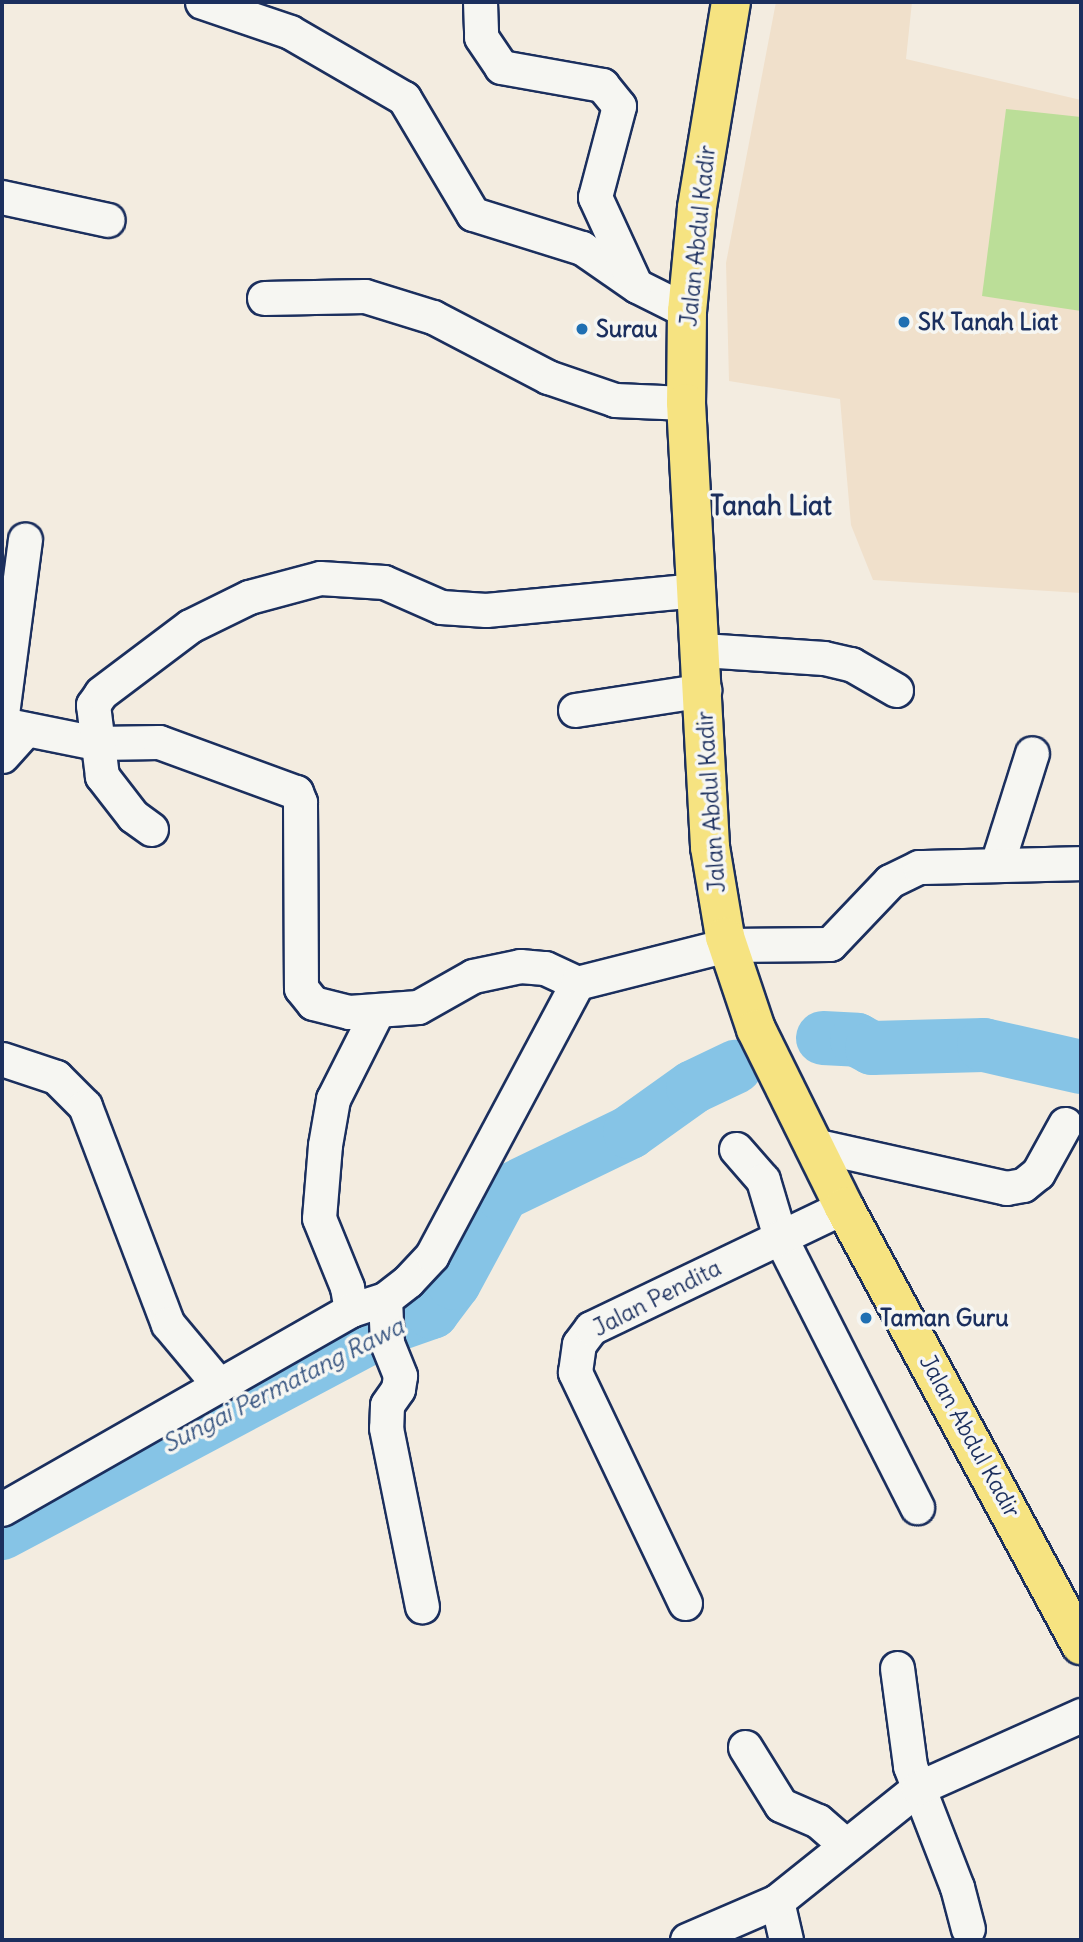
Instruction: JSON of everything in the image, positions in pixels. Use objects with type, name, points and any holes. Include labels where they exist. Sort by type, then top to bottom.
[{"type":"main road","name":"Jalan Abdul Kadir","points":[[730,2],[696,208],[687,311],[686,403],[696,590],[702,650],[710,846],[727,945],[756,1029],[844,1207],[1081,1645]]},
{"type":"street","points":[[202,2],[290,32],[404,98],[473,214],[582,248],[636,286],[687,311]]},
{"type":"street","points":[[480,2],[481,37],[501,67],[602,85],[619,106],[595,197],[636,286]]},
{"type":"street","points":[[2,197],[108,220]]},
{"type":"street","points":[[264,298],[365,296],[433,317],[548,377],[615,400],[686,403]]},
{"type":"street","points":[[2,756],[10,723],[25,540]]},
{"type":"street","points":[[151,829],[133,816],[102,776],[93,705],[101,693],[190,626],[249,597],[320,579],[384,582],[441,607],[486,610],[696,590]]},
{"type":"street","points":[[702,650],[824,658],[851,664],[895,690]]},
{"type":"street","points":[[575,710],[704,690]]},
{"type":"street","points":[[10,723],[96,743],[159,742],[296,792],[300,802],[301,988],[313,1003],[337,1010],[377,1012],[418,1007],[473,975],[502,968],[545,968],[577,983],[727,945],[830,944],[890,881],[909,869],[1081,863]]},
{"type":"street","points":[[997,864],[1032,753]]},
{"type":"street","points":[[422,1606],[386,1428],[387,1405],[398,1389],[400,1376],[386,1318],[432,1255],[577,983]]},
{"type":"street","points":[[351,1310],[347,1287],[319,1218],[326,1135],[333,1099],[377,1012]]},
{"type":"street","points":[[2,1059],[56,1077],[85,1105],[168,1324],[219,1385]]},
{"type":"street","points":[[814,1145],[1006,1188],[1023,1185],[1038,1173],[1065,1124]]},
{"type":"street","points":[[736,1149],[763,1180],[779,1237],[917,1507]]},
{"type":"street","name":"Jalan Pendita","points":[[685,1603],[575,1372],[575,1355],[591,1328],[844,1207]]},
{"type":"street","points":[[2,1509],[351,1310],[386,1318]]},
{"type":"street","points":[[897,1668],[910,1766],[957,1887],[968,1929]]},
{"type":"street","points":[[687,1940],[778,1901],[844,1844],[918,1788],[1081,1715]]},
{"type":"street","points":[[745,1747],[781,1805],[818,1821],[844,1844]]},
{"type":"street","points":[[778,1901],[786,1940]]},
{"type":"shaded area","name":"SK Tanah Liat","points":[[776,2],[912,2],[906,59],[1081,100],[1081,593],[873,580],[851,525],[840,399],[729,381],[726,263]]},
{"type":"green space","points":[[1006,109],[1081,117],[1081,311],[982,296]]},
{"type":"waterway","name":"Sungai Permatang Rawa","points":[[823,1038],[857,1040],[872,1048],[984,1045],[1081,1067]]},
{"type":"waterway","name":"Sungai Permatang Rawa","points":[[2,1533],[389,1327],[432,1312],[454,1283],[502,1194],[630,1132],[693,1087],[735,1067]]},
{"type":"place","name":"SK Tanah Liat","points":[[904,322]]},
{"type":"place","name":"Surau","points":[[582,329]]},
{"type":"place","name":"Taman Guru","points":[[866,1318]]},
{"type":"district","name":"Tanah Liat","points":[[771,506]]}]
